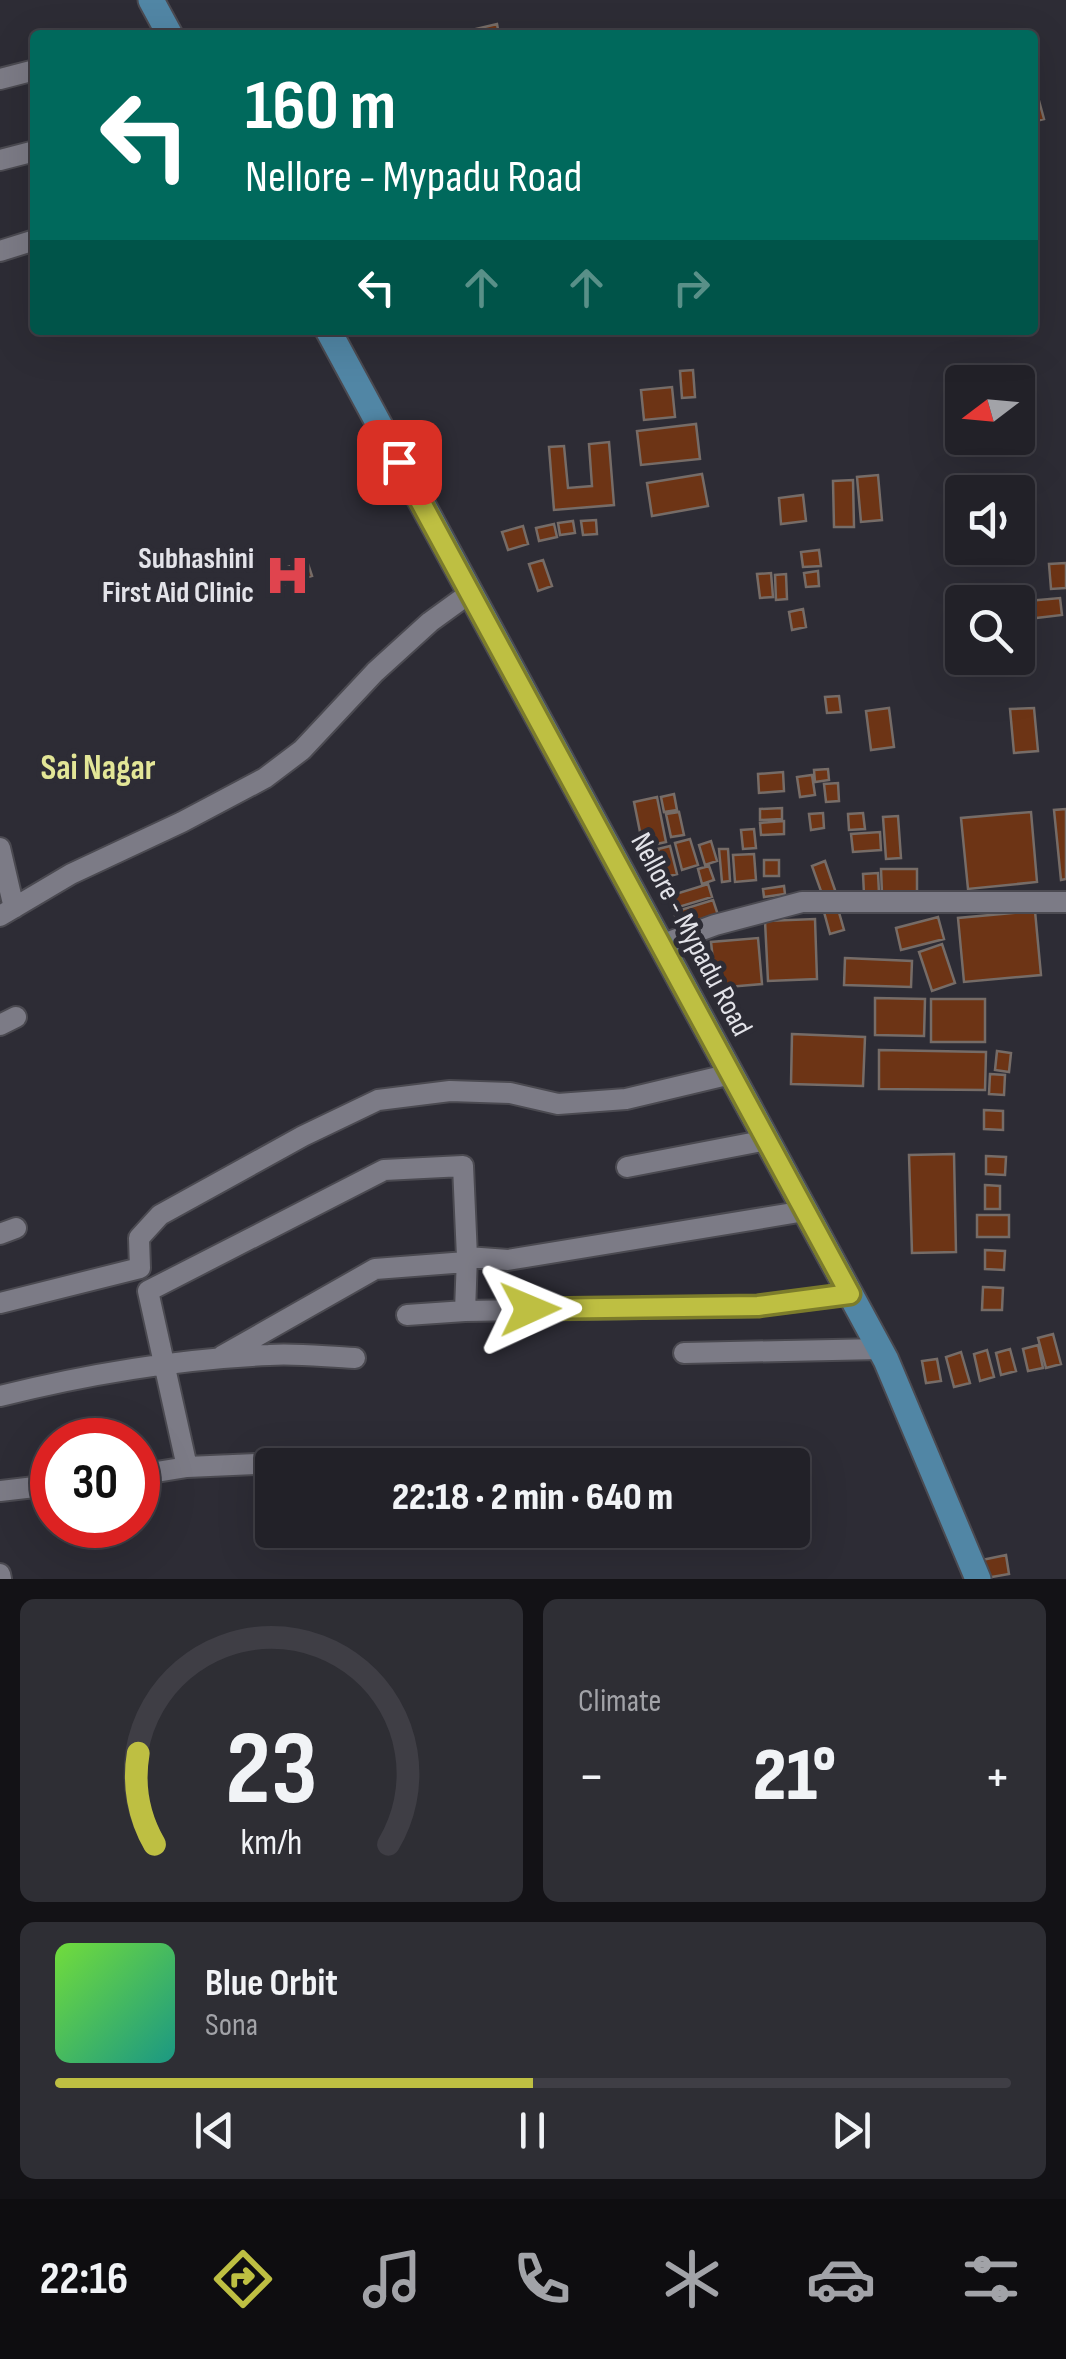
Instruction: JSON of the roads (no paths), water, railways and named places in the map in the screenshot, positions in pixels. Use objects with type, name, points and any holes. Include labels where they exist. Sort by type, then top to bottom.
[{"type":"main road","points":[[151,0],[162,30]]},
{"type":"main road","name":"Nellore - Mypadu Road","points":[[331,335],[880,1349],[978,1579]]},
{"type":"street","points":[[0,79],[30,71]]},
{"type":"street","points":[[0,160],[30,152]]},
{"type":"street","points":[[0,250],[30,241]]},
{"type":"street","points":[[0,848],[7,912],[72,874],[265,778],[302,750],[375,672],[430,622],[470,593]]},
{"type":"street","points":[[661,945],[715,924],[802,902],[1066,902]]},
{"type":"street","points":[[0,1303],[140,1268],[139,1238],[160,1215],[303,1136],[378,1100],[470,1092],[510,1093],[558,1104],[626,1099],[731,1074]]},
{"type":"street","points":[[627,1167],[766,1140]]},
{"type":"street","points":[[187,1467],[148,1291],[384,1170],[463,1166],[465,1311]]},
{"type":"street","points":[[215,1359],[376,1269],[508,1260],[805,1210]]},
{"type":"street","points":[[407,1315],[758,1306],[850,1294]]},
{"type":"street","points":[[684,1353],[880,1349]]},
{"type":"street","points":[[0,1396],[58,1381],[166,1363],[272,1354],[354,1358]]},
{"type":"street","points":[[160,1472],[255,1464]]},
{"type":"street","points":[[0,1490],[30,1487]]},
{"type":"place","name":"Subhashini First Aid Clinic","points":[[287,575]]},
{"type":"district","name":"Sai Nagar","points":[[98,767]]}]
